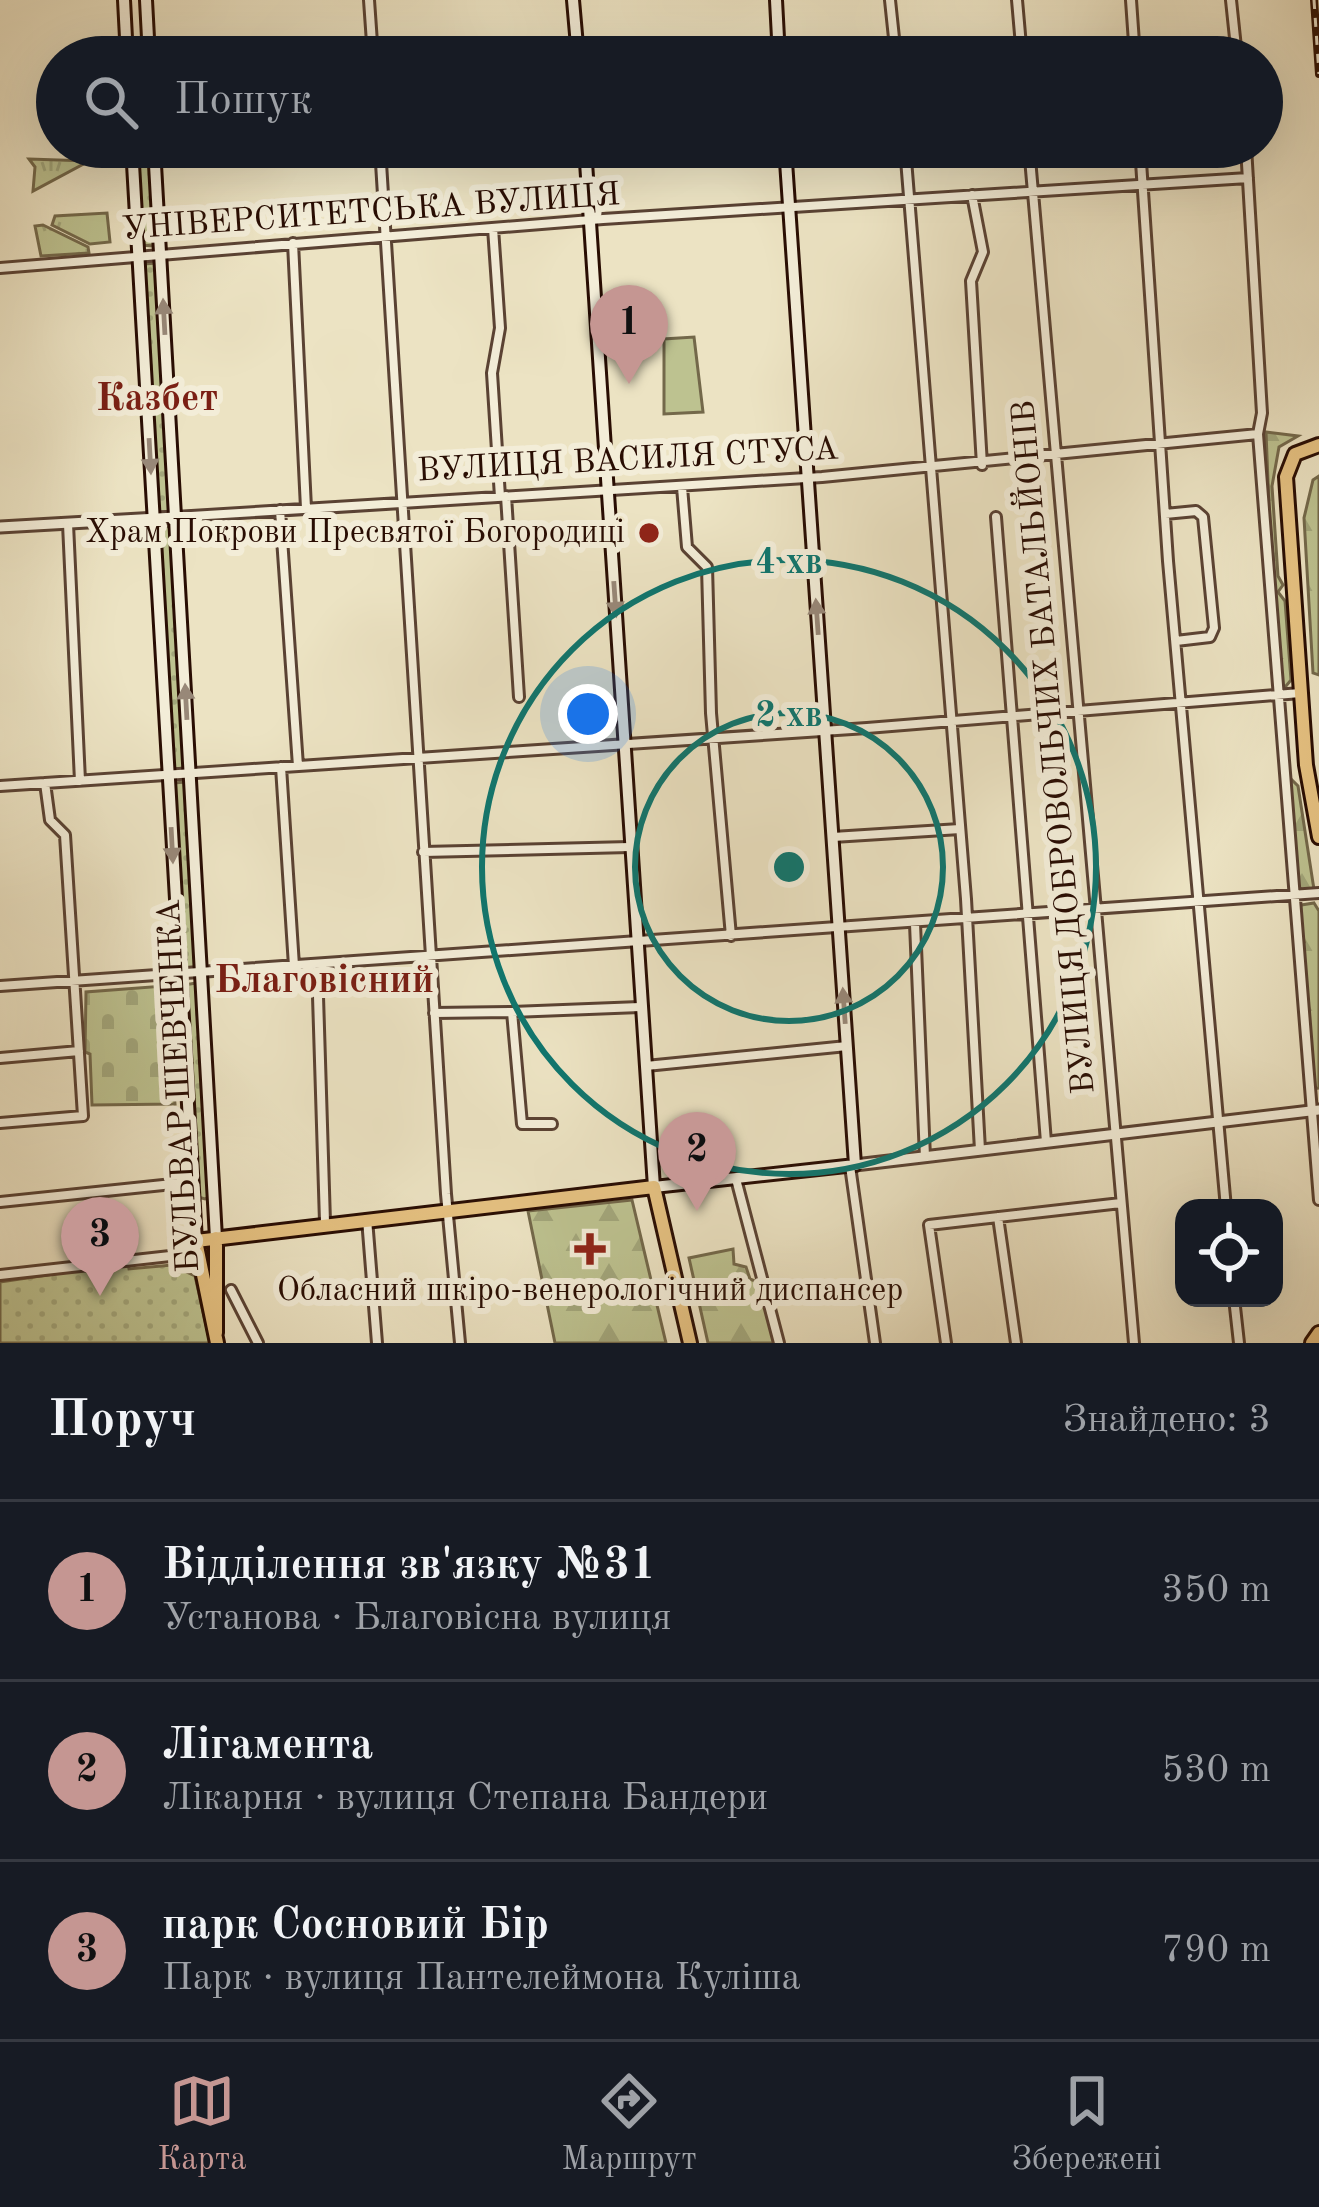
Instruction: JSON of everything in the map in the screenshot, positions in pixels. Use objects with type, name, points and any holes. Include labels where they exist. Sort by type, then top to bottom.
[{"type":"main road","points":[[124,0],[127,36]]},
{"type":"main road","points":[[146,0],[148,36]]},
{"type":"main road","points":[[573,0],[576,36]]},
{"type":"main road","points":[[776,0],[778,36]]},
{"type":"main road","name":"БУЛЬВАР ШЕВЧЕНКА","points":[[133,168],[192,1198],[197,1251],[217,1339]]},
{"type":"main road","name":"БУЛЬВАР ШЕВЧЕНКА","points":[[155,168],[214,1198],[217,1339]]},
{"type":"main road","points":[[587,168],[654,1187],[690,1343]]},
{"type":"main road","points":[[197,1251],[216,1238],[325,1222],[852,1165],[786,168]]},
{"type":"main road","points":[[1319,445],[1298,452],[1286,472],[1300,693],[1319,837]]},
{"type":"main road","points":[[192,1198],[202,1203],[214,1198]]},
{"type":"main road","points":[[197,1251],[217,1256]]},
{"type":"main road","points":[[1312,1343],[1319,1333]]},
{"type":"street","points":[[369,0],[372,36]]},
{"type":"street","points":[[890,0],[894,36]]},
{"type":"street","points":[[1017,0],[1020,36]]},
{"type":"street","points":[[1131,0],[1134,36]]},
{"type":"street","points":[[1231,0],[1235,36]]},
{"type":"street","points":[[381,168],[423,852],[460,1343]]},
{"type":"street","points":[[906,168],[967,920],[980,1150]]},
{"type":"street","name":"ВУЛИЦЯ ДОБРОВОЛЬЧИХ БАТАЛЬЙОНІВ","points":[[1030,168],[1134,1343]]},
{"type":"street","points":[[1141,168],[1165,514],[1225,1199]]},
{"type":"street","points":[[1247,168],[1262,413],[1258,434],[1276,695],[1319,1200]]},
{"type":"street","name":"УНІВЕРСИТЕТСЬКА ВУЛИЦЯ","points":[[0,268],[592,220],[1248,178]]},
{"type":"street","points":[[972,196],[983,253],[971,276],[982,465]]},
{"type":"street","points":[[493,228],[500,328],[492,366],[519,697]]},
{"type":"street","points":[[293,243],[306,508]]},
{"type":"street","name":"ВУЛИЦЯ ВАСИЛЯ СТУСА","points":[[0,527],[808,478],[982,465],[1258,434]]},
{"type":"street","points":[[682,487],[687,547],[707,567],[730,936]]},
{"type":"street","points":[[280,510],[298,767]]},
{"type":"street","points":[[1165,514],[1192,511],[1203,517],[1212,606],[1213,635],[1176,640]]},
{"type":"street","points":[[996,517],[1046,1142]]},
{"type":"street","points":[[68,524],[80,781]]},
{"type":"street","points":[[0,786],[1012,718],[1300,693]]},
{"type":"street","points":[[281,767],[294,966]]},
{"type":"street","points":[[0,1123],[83,1116],[65,833],[50,820],[45,783]]},
{"type":"street","points":[[833,837],[960,829]]},
{"type":"street","points":[[423,852],[630,848]]},
{"type":"street","points":[[0,986],[1319,893]]},
{"type":"street","points":[[915,924],[926,1156]]},
{"type":"street","points":[[317,964],[325,1222]]},
{"type":"street","points":[[434,1013],[640,1007]]},
{"type":"street","points":[[512,1012],[522,1124],[552,1124]]},
{"type":"street","points":[[644,1066],[847,1046]]},
{"type":"street","points":[[0,1058],[79,1051]]},
{"type":"street","points":[[874,1343],[852,1165],[1315,1111]]},
{"type":"street","points":[[736,1179],[779,1343]]},
{"type":"street","points":[[0,1202],[192,1182]]},
{"type":"street","points":[[946,1343],[929,1225],[1121,1203]]},
{"type":"street","points":[[998,1217],[1016,1343]]},
{"type":"street","points":[[367,1218],[376,1343]]},
{"type":"street","points":[[0,1275],[197,1251]]},
{"type":"street","points":[[232,1291],[258,1343]]},
{"type":"street","points":[[1235,1307],[1239,1343]]},
{"type":"green space","points":[[29,159],[36,159],[36,168],[76,168],[33,191],[35,167]]},
{"type":"green space","points":[[137,168],[152,168],[154,246],[142,245]]},
{"type":"green space","points":[[107,213],[110,242],[90,244],[52,225],[55,216]]},
{"type":"green space","points":[[43,225],[88,247],[89,253],[41,256],[35,226]]},
{"type":"green space","points":[[157,263],[171,512],[157,512],[143,264]]},
{"type":"green space","points":[[694,337],[703,412],[664,414],[664,339]]},
{"type":"green space","points":[[1266,432],[1298,436],[1279,447],[1272,486],[1278,576],[1283,585],[1278,592],[1285,601],[1291,680],[1281,692],[1276,664],[1281,659],[1275,656]]},
{"type":"green space","points":[[1319,476],[1319,675],[1313,673],[1304,518],[1313,480]]},
{"type":"green space","points":[[172,526],[185,768],[173,769],[158,528]]},
{"type":"green space","points":[[1289,777],[1298,786],[1314,889],[1297,892]]},
{"type":"green space","points":[[185,782],[195,969],[185,970],[174,783]]},
{"type":"green space","points":[[1314,903],[1319,911],[1319,1088],[1312,1089],[1298,944],[1304,942],[1295,906]]},
{"type":"green space","points":[[196,983],[210,1196],[205,1199],[198,1197],[184,985]]},
{"type":"green space","points":[[164,986],[175,1104],[92,1105],[90,1054],[85,1052],[86,992]]},
{"type":"green space","name":"Обласний шкіро-венерологічний диспансер","points":[[632,1200],[666,1343],[555,1343],[528,1211]]},
{"type":"green space","points":[[733,1249],[734,1264],[746,1267],[750,1279],[760,1283],[777,1343],[708,1343],[689,1258]]},
{"type":"green space","points":[[128,1263],[129,1269],[172,1265],[195,1276],[210,1343],[0,1343],[0,1282]]},
{"type":"railway","points":[[1314,0],[1319,74]]},
{"type":"place","name":"Відділення зв'язку №31","points":[[629,384]]},
{"type":"place","name":"Храм Покрови Пресвятої Богородиці","points":[[649,533]]},
{"type":"place","name":"Лігамента","points":[[697,1211]]},
{"type":"place","name":"Обласний шкіро-венерологічний диспансер","points":[[590,1249]]},
{"type":"place","name":"парк Сосновий Бір","points":[[100,1296]]},
{"type":"district","name":"Казбет","points":[[157,399]]},
{"type":"district","name":"Благовісний","points":[[324,981]]}]
